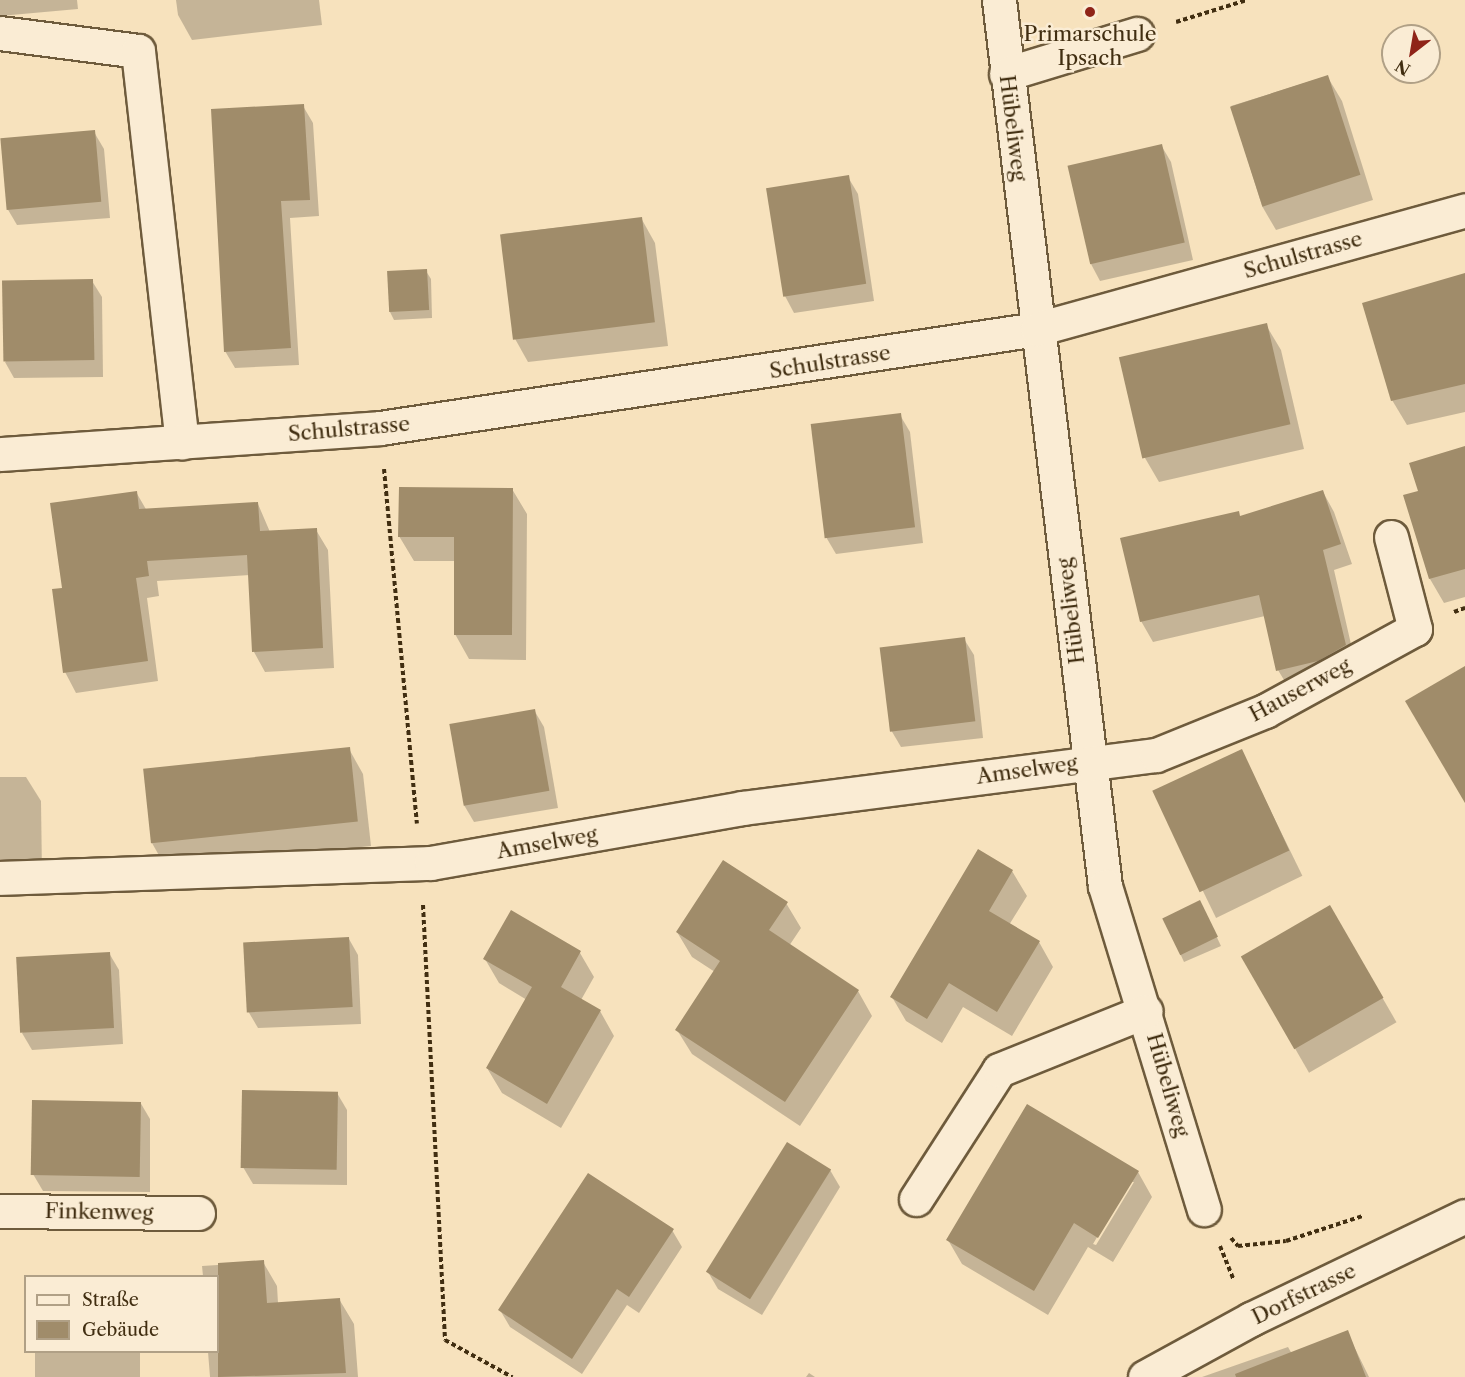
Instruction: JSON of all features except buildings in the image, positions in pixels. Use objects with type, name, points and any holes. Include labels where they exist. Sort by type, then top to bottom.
[{"type":"street","name":"Hübeliweg","points":[[999,0],[1006,74],[1106,886],[1146,1011],[1204,1209]]},
{"type":"street","points":[[0,33],[138,51],[182,443]]},
{"type":"street","points":[[1006,74],[1137,34]]},
{"type":"street","name":"Schulstrasse","points":[[0,454],[380,428],[1037,329],[1465,210]]},
{"type":"street","name":"Hauserweg","points":[[1090,761],[1156,755],[1265,711],[1415,629],[1391,537]]},
{"type":"street","name":"Amselweg","points":[[0,878],[431,863],[742,808],[1090,761]]},
{"type":"street","points":[[916,1199],[999,1070],[1146,1011]]},
{"type":"street","name":"Finkenweg","points":[[0,1211],[198,1213]]},
{"type":"street","name":"Dorfstrasse","points":[[1145,1377],[1251,1320],[1465,1216]]},
{"type":"path","points":[[1137,34],[1247,0]]},
{"type":"path","points":[[1204,1209],[1238,1246],[1286,1241],[1375,1212]]},
{"type":"path","points":[[1204,1209],[1251,1320]]},
{"type":"path","points":[[445,1340],[512,1377]]},
{"type":"place","name":"Primarschule Ipsach","points":[[1090,12]]}]
